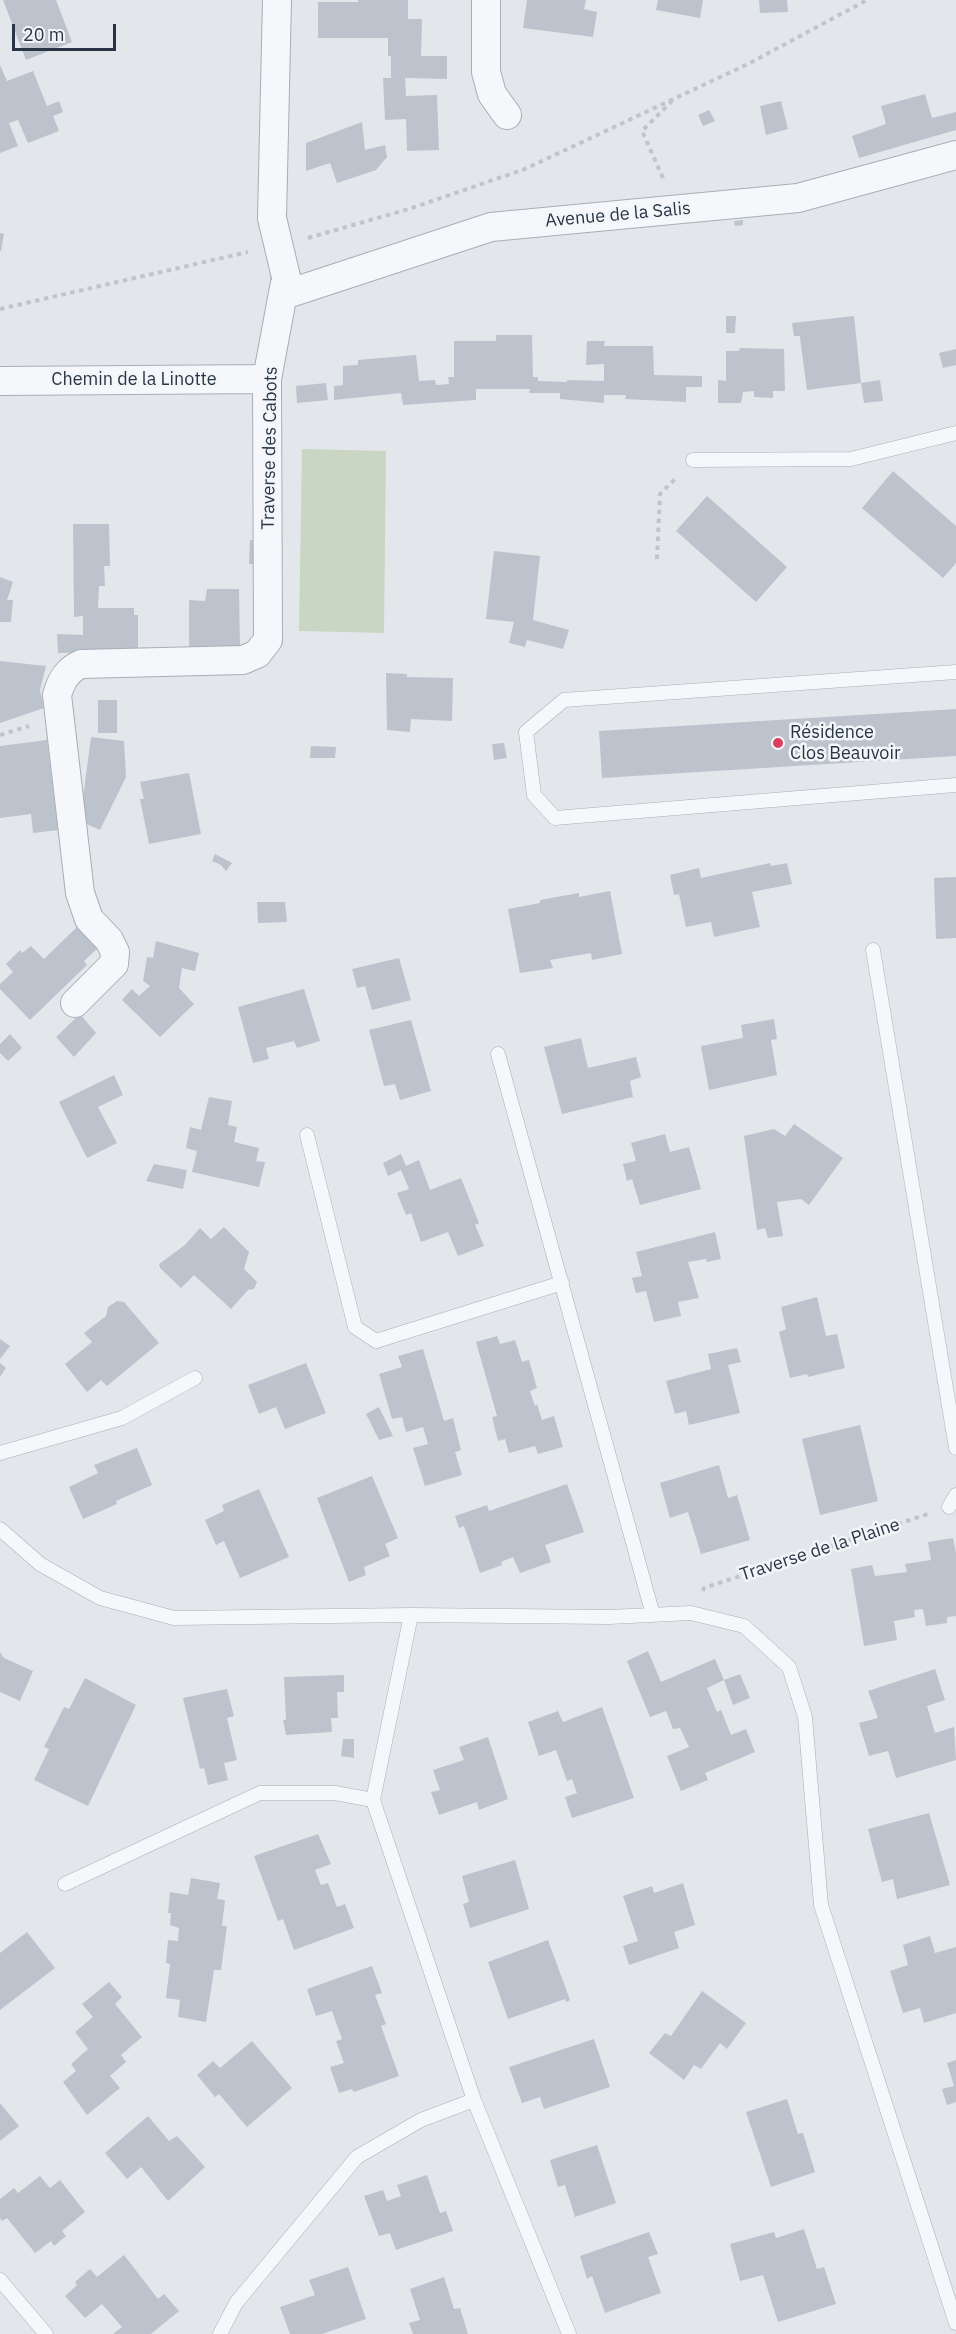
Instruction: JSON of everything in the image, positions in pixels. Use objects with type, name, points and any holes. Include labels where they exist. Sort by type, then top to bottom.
[{"type":"street","name":"Traverse des Cabots","points":[[75,1003],[114,964],[115,952],[109,940],[89,919],[80,893],[58,717],[57,695],[61,681],[72,668],[81,664],[243,660],[257,654],[268,640],[267,379],[285,286],[272,218],[277,0]]},
{"type":"street","points":[[486,0],[486,72],[492,94],[507,114]]},
{"type":"street","name":"Avenue de la Salis","points":[[285,286],[491,227],[798,198],[956,155]]},
{"type":"street","name":"Chemin de la Linotte","points":[[0,381],[267,379]]},
{"type":"lane","points":[[693,460],[851,459],[956,433]]},
{"type":"lane","points":[[956,672],[564,700],[526,732],[534,795],[555,818],[956,784]]},
{"type":"lane","points":[[873,950],[956,1448]]},
{"type":"lane","points":[[498,1054],[653,1615]]},
{"type":"lane","points":[[307,1135],[355,1327],[376,1341],[562,1283]]},
{"type":"lane","points":[[0,1453],[123,1418],[195,1378]]},
{"type":"lane","points":[[0,1529],[40,1563],[100,1598],[174,1618],[411,1615],[609,1617],[691,1613],[744,1626],[789,1667],[806,1717],[821,1905],[956,2323]]},
{"type":"lane","points":[[411,1615],[373,1800],[474,2100],[569,2334]]},
{"type":"lane","points":[[65,1884],[260,1793],[335,1793],[373,1800]]},
{"type":"lane","points":[[220,2334],[236,2303],[357,2157],[421,2120],[474,2100]]},
{"type":"lane","points":[[0,2280],[46,2334]]},
{"type":"path","points":[[307,238],[412,208],[525,169],[750,63],[867,0]]},
{"type":"path","points":[[663,179],[642,131],[675,98]]},
{"type":"path","points":[[0,309],[252,251]]},
{"type":"path","points":[[657,559],[660,494],[693,460]]},
{"type":"path","name":"Traverse de la Plaine","points":[[691,1613],[705,1588],[953,1501]]},
{"type":"green space","points":[[302,449],[386,451],[384,633],[299,631]]},
{"type":"building","points":[[3,0],[56,0],[72,42],[26,60]]},
{"type":"building","points":[[358,0],[408,0],[408,19],[422,19],[421,56],[447,56],[447,79],[405,78],[406,96],[437,95],[439,150],[407,151],[406,119],[385,120],[383,78],[391,78],[388,38],[318,38],[318,2],[358,2]]},
{"type":"building","points":[[527,0],[586,0],[584,9],[597,12],[593,37],[523,28]]},
{"type":"building","points":[[658,0],[703,0],[700,18],[656,10]]},
{"type":"building","points":[[759,0],[787,0],[788,12],[760,13]]},
{"type":"building","points":[[0,65],[7,81],[33,71],[47,106],[59,101],[63,112],[53,116],[59,131],[28,143],[18,120],[9,123],[18,146],[0,153]]},
{"type":"building","points":[[925,94],[932,118],[956,112],[956,130],[859,158],[852,136],[886,124],[881,106]]},
{"type":"building","points":[[781,101],[788,129],[766,135],[760,106]]},
{"type":"building","points":[[709,110],[715,121],[703,126],[698,115]]},
{"type":"building","points":[[362,122],[365,150],[385,145],[387,157],[376,170],[337,183],[330,163],[306,171],[306,143]]},
{"type":"building","points":[[743,220],[743,225],[735,226],[734,221]]},
{"type":"building","points":[[0,233],[4,234],[1,251],[0,251]]},
{"type":"building","points":[[726,316],[736,316],[735,333],[726,333]]},
{"type":"building","points":[[854,316],[861,383],[807,390],[800,336],[794,336],[792,323]]},
{"type":"building","points":[[496,335],[532,335],[533,377],[538,377],[538,381],[604,381],[604,364],[586,365],[587,341],[605,341],[604,346],[653,346],[654,375],[702,376],[702,387],[686,387],[686,402],[625,399],[626,395],[604,395],[604,403],[560,399],[560,393],[529,393],[530,389],[476,389],[476,400],[403,405],[401,393],[334,400],[334,386],[343,385],[343,366],[358,365],[358,360],[416,355],[419,381],[435,380],[436,385],[449,384],[448,377],[454,377],[454,341],[496,341]]},
{"type":"building","points":[[740,348],[784,349],[785,391],[773,391],[773,398],[754,397],[754,391],[743,392],[741,403],[718,403],[718,380],[726,381],[726,351],[739,351]]},
{"type":"building","points":[[956,349],[956,365],[943,368],[939,353]]},
{"type":"building","points":[[880,380],[883,401],[864,403],[861,383]]},
{"type":"building","points":[[326,383],[328,400],[297,403],[296,386]]},
{"type":"building","points":[[893,471],[956,526],[956,563],[943,578],[862,508]]},
{"type":"building","points":[[707,496],[787,567],[756,602],[676,531]]},
{"type":"building","points":[[73,524],[109,524],[110,566],[104,566],[105,586],[99,586],[98,608],[134,608],[134,615],[138,615],[138,651],[58,653],[57,634],[83,635],[83,616],[74,617]]},
{"type":"building","points":[[250,540],[258,540],[258,565],[249,564]]},
{"type":"building","points":[[494,551],[540,556],[533,620],[569,630],[563,649],[527,640],[525,647],[509,643],[514,622],[486,619]]},
{"type":"building","points":[[0,577],[13,582],[7,600],[13,600],[11,622],[0,622]]},
{"type":"building","points":[[207,589],[239,589],[240,650],[189,650],[189,600],[205,601]]},
{"type":"building","points":[[0,661],[46,666],[40,690],[44,708],[0,723]]},
{"type":"building","points":[[386,673],[407,674],[407,677],[453,678],[452,721],[411,719],[410,732],[387,730]]},
{"type":"building","points":[[98,700],[117,700],[117,733],[98,733]]},
{"type":"building","name":"Résidence Clos Beauvoir","points":[[956,709],[956,756],[602,778],[599,731]]},
{"type":"building","points":[[91,737],[124,741],[126,777],[100,830],[80,821]]},
{"type":"building","points":[[47,740],[58,830],[33,833],[31,814],[0,818],[0,746]]},
{"type":"building","points":[[504,743],[507,758],[494,760],[492,744]]},
{"type":"building","points":[[311,746],[336,747],[335,758],[310,758]]},
{"type":"building","points":[[189,773],[201,834],[149,844],[140,799],[144,799],[140,782]]},
{"type":"building","points":[[215,854],[232,863],[226,871],[221,865],[212,861]]},
{"type":"building","points":[[770,863],[771,866],[787,863],[792,884],[752,892],[760,927],[714,937],[711,922],[686,927],[679,894],[674,895],[670,875],[699,868],[701,878]]},
{"type":"building","points":[[956,877],[956,938],[936,939],[934,878]]},
{"type":"building","points":[[610,891],[622,954],[592,960],[591,953],[550,960],[553,968],[520,973],[508,909],[579,893],[579,897]]},
{"type":"building","points":[[257,902],[285,902],[287,922],[258,923]]},
{"type":"building","points":[[77,927],[98,948],[84,961],[87,965],[30,1020],[0,989],[0,984],[13,972],[6,964],[20,950],[22,953],[31,946],[44,959]]},
{"type":"building","points":[[156,941],[199,953],[195,971],[182,968],[179,988],[194,1004],[160,1037],[122,1000],[132,989],[139,996],[150,986],[143,981],[147,957],[153,958]]},
{"type":"building","points":[[399,958],[411,1000],[372,1010],[365,986],[357,988],[352,969]]},
{"type":"building","points":[[304,989],[320,1041],[297,1048],[294,1041],[266,1048],[269,1059],[253,1063],[238,1007]]},
{"type":"building","points":[[80,1014],[96,1033],[74,1057],[56,1037]]},
{"type":"building","points":[[774,1019],[777,1039],[771,1040],[777,1075],[709,1090],[701,1046],[743,1038],[741,1025]]},
{"type":"building","points":[[411,1020],[431,1091],[400,1100],[395,1084],[384,1086],[369,1030]]},
{"type":"building","points":[[10,1034],[22,1048],[8,1061],[0,1053],[0,1044]]},
{"type":"building","points":[[581,1038],[588,1068],[636,1057],[641,1077],[630,1081],[633,1097],[562,1114],[544,1047]]},
{"type":"building","points":[[114,1075],[123,1095],[98,1107],[117,1143],[87,1158],[59,1102]]},
{"type":"building","points":[[209,1097],[232,1101],[228,1125],[237,1127],[234,1142],[259,1148],[256,1161],[265,1162],[259,1187],[192,1172],[197,1151],[186,1148],[190,1127],[201,1130]]},
{"type":"building","points":[[794,1124],[843,1158],[809,1205],[801,1199],[777,1202],[783,1236],[768,1238],[765,1228],[757,1230],[744,1136],[774,1129],[785,1136]]},
{"type":"building","points":[[665,1134],[670,1152],[689,1147],[701,1189],[640,1205],[632,1179],[627,1181],[623,1164],[636,1161],[631,1143]]},
{"type":"building","points":[[401,1154],[406,1166],[419,1160],[430,1190],[461,1178],[479,1223],[475,1225],[484,1246],[458,1256],[448,1232],[421,1242],[411,1213],[406,1215],[397,1193],[409,1189],[401,1170],[388,1176],[383,1163]]},
{"type":"building","points":[[154,1164],[187,1170],[183,1189],[146,1181]]},
{"type":"building","points":[[224,1227],[249,1252],[244,1269],[257,1282],[254,1289],[248,1290],[231,1309],[194,1275],[181,1288],[160,1268],[159,1264],[185,1245],[200,1228],[211,1239]]},
{"type":"building","points":[[715,1232],[721,1259],[688,1262],[699,1298],[678,1302],[681,1316],[654,1322],[646,1291],[636,1293],[632,1278],[642,1276],[636,1252]]},
{"type":"building","points":[[817,1297],[826,1336],[837,1334],[845,1368],[808,1377],[807,1374],[790,1378],[779,1332],[786,1329],[781,1307]]},
{"type":"building","points":[[117,1301],[124,1302],[159,1343],[107,1386],[101,1380],[87,1392],[65,1364],[92,1342],[84,1333],[106,1316],[108,1307]]},
{"type":"building","points":[[497,1336],[500,1344],[515,1340],[522,1362],[529,1360],[537,1388],[530,1391],[535,1406],[537,1404],[542,1420],[554,1416],[563,1447],[538,1454],[535,1446],[509,1453],[505,1439],[498,1441],[492,1417],[497,1416],[476,1342]]},
{"type":"building","points":[[0,1339],[10,1346],[0,1359]]},
{"type":"building","points":[[737,1348],[741,1362],[728,1365],[740,1413],[689,1425],[686,1411],[675,1414],[666,1381],[711,1369],[708,1354]]},
{"type":"building","points":[[423,1349],[444,1421],[453,1418],[461,1450],[455,1452],[462,1475],[425,1486],[413,1448],[428,1444],[423,1427],[406,1432],[402,1417],[392,1419],[379,1374],[402,1367],[398,1356]]},
{"type":"building","points":[[0,1363],[6,1368],[0,1377]]},
{"type":"building","points":[[306,1363],[326,1413],[285,1429],[276,1407],[259,1414],[248,1385]]},
{"type":"building","points":[[379,1407],[393,1436],[379,1440],[366,1414]]},
{"type":"building","points":[[860,1425],[878,1501],[820,1515],[802,1439]]},
{"type":"building","points":[[137,1448],[152,1485],[83,1519],[69,1487],[98,1473],[94,1465]]},
{"type":"building","points":[[719,1465],[728,1498],[737,1495],[750,1540],[701,1554],[688,1512],[670,1518],[660,1483]]},
{"type":"building","points":[[372,1476],[398,1538],[385,1544],[390,1556],[364,1567],[366,1575],[349,1582],[317,1498]]},
{"type":"building","points":[[567,1484],[584,1532],[545,1545],[551,1562],[520,1573],[513,1557],[501,1562],[502,1565],[480,1573],[464,1526],[459,1528],[455,1516],[487,1505],[489,1511]]},
{"type":"building","points":[[259,1489],[289,1557],[240,1578],[224,1541],[216,1545],[205,1520],[224,1511],[222,1505]]},
{"type":"building","points":[[953,1538],[956,1553],[956,1616],[947,1617],[947,1623],[926,1626],[923,1609],[914,1610],[915,1617],[894,1621],[897,1640],[864,1646],[851,1569],[872,1565],[875,1576],[907,1572],[905,1564],[931,1560],[928,1542]]},
{"type":"building","points":[[648,1651],[661,1682],[715,1659],[724,1680],[707,1688],[717,1712],[721,1710],[731,1735],[746,1729],[755,1752],[705,1773],[708,1780],[681,1791],[667,1756],[689,1747],[680,1728],[673,1729],[666,1711],[650,1717],[627,1661]]},
{"type":"building","points":[[0,1652],[4,1658],[33,1671],[20,1701],[0,1692]]},
{"type":"building","points":[[935,1669],[945,1700],[927,1706],[935,1733],[954,1727],[956,1760],[896,1778],[888,1751],[869,1756],[859,1723],[878,1718],[868,1691]]},
{"type":"building","points":[[740,1674],[750,1698],[733,1705],[724,1680]]},
{"type":"building","points":[[344,1675],[344,1692],[337,1692],[338,1718],[331,1718],[332,1732],[286,1735],[283,1720],[286,1720],[284,1677]]},
{"type":"building","points":[[85,1678],[136,1705],[88,1806],[34,1780],[49,1749],[44,1747],[64,1707],[69,1709]]},
{"type":"building","points":[[227,1689],[234,1716],[227,1718],[237,1760],[224,1763],[228,1780],[208,1785],[204,1768],[200,1769],[183,1698]]},
{"type":"building","points":[[602,1707],[634,1798],[572,1818],[565,1797],[577,1793],[572,1779],[567,1781],[556,1750],[539,1756],[528,1722],[558,1711],[563,1722]]},
{"type":"building","points":[[488,1737],[508,1799],[479,1810],[477,1802],[439,1815],[431,1792],[440,1790],[433,1770],[464,1760],[459,1747]]},
{"type":"building","points":[[343,1739],[354,1739],[354,1758],[341,1756]]},
{"type":"building","points":[[929,1813],[950,1885],[897,1899],[893,1879],[882,1882],[868,1829]]},
{"type":"building","points":[[318,1834],[331,1864],[315,1870],[321,1885],[328,1883],[337,1907],[345,1904],[354,1928],[294,1950],[283,1919],[278,1921],[254,1856]]},
{"type":"building","points":[[515,1860],[529,1909],[470,1928],[463,1904],[469,1902],[462,1876]]},
{"type":"building","points":[[191,1878],[220,1883],[217,1899],[225,1900],[222,1926],[227,1926],[221,1970],[214,1970],[206,2022],[178,2017],[180,2000],[166,1998],[170,1964],[166,1963],[168,1940],[178,1941],[179,1928],[170,1925],[171,1913],[168,1913],[170,1892],[188,1895]]},
{"type":"building","points":[[683,1883],[695,1925],[674,1932],[679,1948],[629,1965],[623,1946],[638,1941],[623,1896],[652,1886],[654,1893]]},
{"type":"building","points":[[27,1932],[55,1968],[0,2010],[0,1953]]},
{"type":"building","points":[[930,1936],[935,1953],[956,1947],[956,2013],[924,2023],[920,2008],[903,2013],[890,1971],[908,1965],[903,1945]]},
{"type":"building","points":[[548,1940],[570,2000],[566,2002],[565,1999],[508,2019],[488,1962]]},
{"type":"building","points":[[372,1966],[382,1993],[375,1995],[386,2024],[381,2026],[399,2076],[354,2092],[352,2089],[339,2093],[330,2067],[344,2063],[336,2041],[342,2039],[332,2011],[316,2016],[307,1989]]},
{"type":"building","points":[[109,1982],[122,1997],[115,2004],[142,2037],[121,2055],[126,2062],[110,2076],[120,2088],[87,2115],[63,2082],[76,2071],[71,2064],[88,2049],[75,2032],[93,2017],[82,2004]]},
{"type":"building","points":[[702,1991],[746,2023],[727,2049],[720,2043],[701,2069],[694,2065],[684,2080],[649,2053],[665,2033],[671,2036]]},
{"type":"building","points":[[594,2039],[610,2087],[544,2109],[540,2097],[522,2103],[509,2067]]},
{"type":"building","points":[[252,2041],[292,2088],[247,2127],[219,2094],[215,2097],[197,2075],[213,2061],[220,2068]]},
{"type":"building","points":[[956,2060],[956,2102],[947,2105],[942,2089],[954,2086],[947,2063]]},
{"type":"building","points":[[787,2099],[798,2134],[803,2133],[815,2172],[771,2187],[746,2112]]},
{"type":"building","points":[[0,2103],[19,2126],[0,2141]]},
{"type":"building","points":[[148,2116],[169,2141],[177,2136],[205,2167],[168,2201],[141,2167],[127,2179],[105,2153]]},
{"type":"building","points":[[597,2145],[616,2203],[575,2217],[565,2185],[558,2187],[550,2160]]},
{"type":"building","points":[[427,2175],[440,2213],[446,2211],[453,2231],[396,2250],[390,2233],[379,2236],[364,2196],[383,2190],[387,2201],[401,2196],[397,2185]]},
{"type":"building","points":[[40,2176],[50,2188],[60,2180],[85,2212],[62,2231],[66,2236],[54,2246],[51,2241],[35,2253],[7,2218],[2,2221],[0,2218],[0,2199],[14,2188],[18,2193]]},
{"type":"building","points":[[804,2229],[817,2269],[824,2267],[836,2304],[778,2322],[763,2275],[740,2281],[730,2244],[774,2232],[776,2238]]},
{"type":"building","points":[[649,2232],[658,2254],[648,2257],[661,2293],[605,2313],[592,2276],[587,2279],[580,2256]]},
{"type":"building","points":[[124,2255],[158,2299],[164,2294],[179,2311],[151,2334],[113,2334],[122,2327],[102,2304],[85,2318],[65,2296],[77,2285],[75,2282],[90,2269],[97,2277]]},
{"type":"building","points":[[348,2267],[366,2319],[322,2334],[290,2334],[280,2307],[315,2295],[309,2280]]},
{"type":"building","points":[[444,2277],[454,2309],[460,2308],[468,2334],[413,2334],[409,2323],[420,2320],[410,2289]]},
{"type":"place","name":"Résidence Clos Beauvoir","points":[[778,743]]}]
